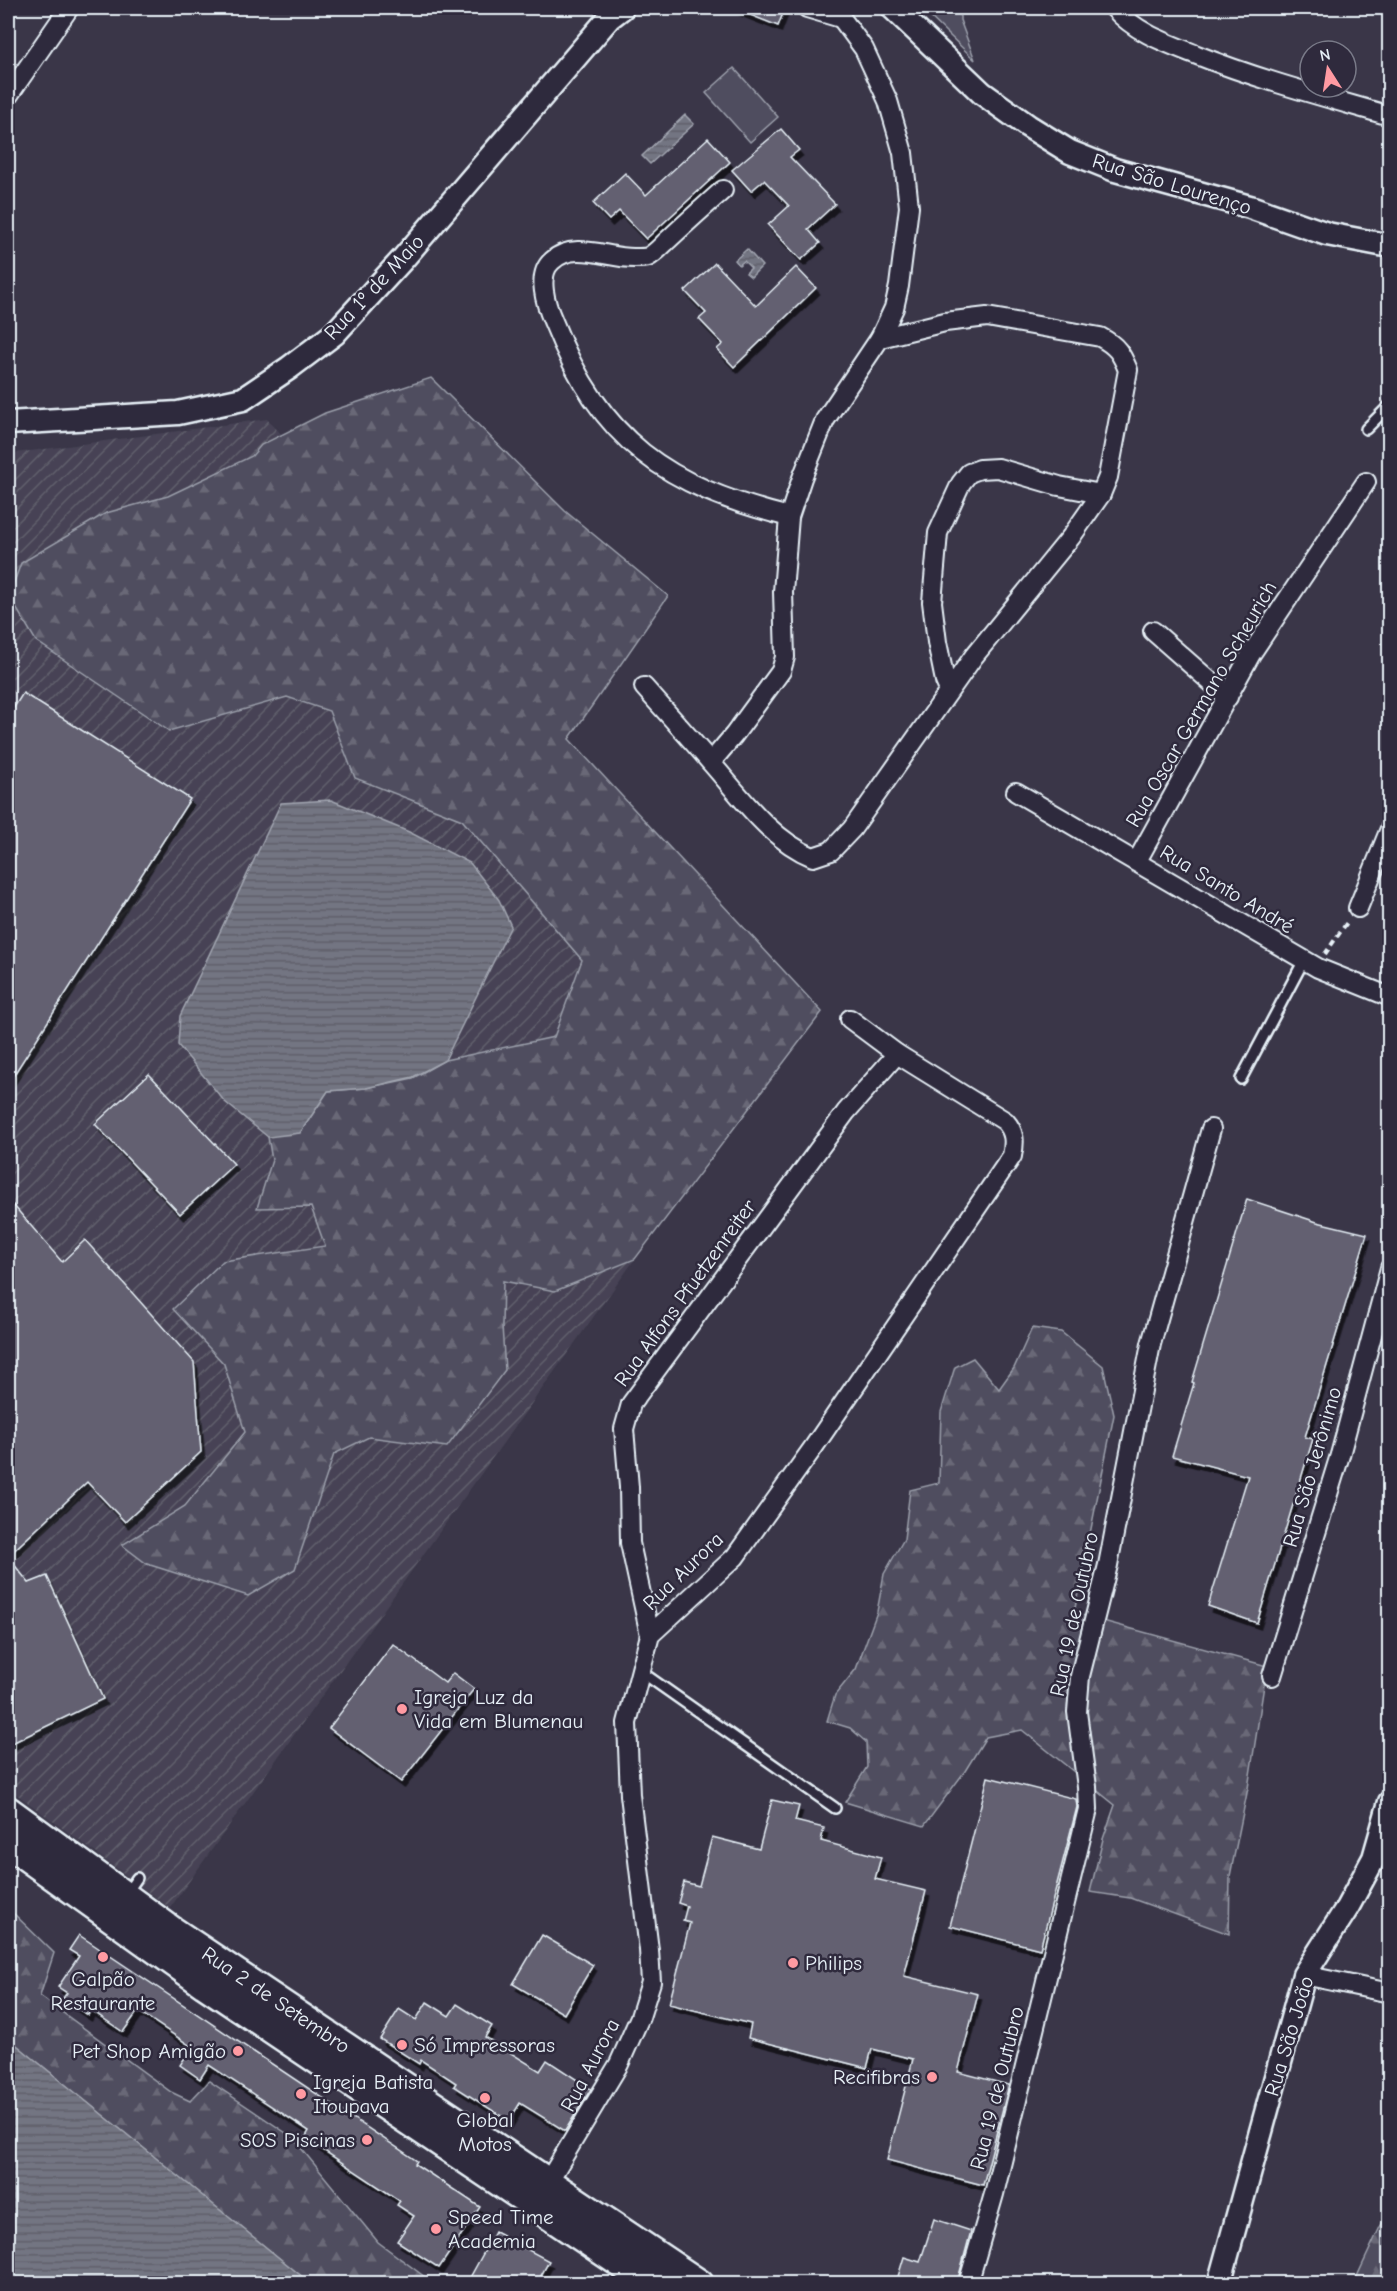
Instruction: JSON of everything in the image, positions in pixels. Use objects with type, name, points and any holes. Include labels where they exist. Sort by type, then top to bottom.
[{"type":"main road","name":"Rua 2 de Setembro","points":[[8,1811],[131,1887],[172,1931],[699,2283]]},
{"type":"main road","name":"Rua 2 de Setembro","points":[[8,1844],[212,1989],[652,2283]]},
{"type":"street","points":[[8,96],[69,8]]},
{"type":"street","points":[[711,762],[781,671],[785,657],[783,592],[789,517],[825,420],[880,338],[894,308],[909,207],[903,153],[888,101],[864,49],[838,13],[807,8]]},
{"type":"street","name":"Rua São Lourenço","points":[[893,8],[982,93],[1070,152],[1115,170],[1250,207],[1327,234],[1389,246]]},
{"type":"street","points":[[1114,8],[1122,17],[1151,37],[1244,73],[1389,116]]},
{"type":"street","name":"Rua 1º de Maio","points":[[8,423],[178,413],[243,399],[289,369],[334,334],[394,268],[615,11]]},
{"type":"street","points":[[723,190],[648,257],[620,259],[590,251],[564,253],[550,262],[545,272],[544,293],[572,367],[597,406],[630,443],[664,469],[706,491],[754,508],[789,517]]},
{"type":"street","points":[[644,687],[782,840],[797,851],[813,857],[831,851],[852,829],[974,656],[1071,537],[1101,494],[1108,477],[1128,370],[1122,355],[1113,344],[1100,337],[987,317],[945,322],[880,338]]},
{"type":"street","points":[[949,690],[937,642],[932,602],[938,533],[961,483],[969,473],[980,469],[998,468],[1059,486],[1101,494]]},
{"type":"street","name":"Rua Oscar Germano Scheurich","points":[[1137,861],[1251,654],[1366,482]]},
{"type":"street","points":[[1153,631],[1228,697]]},
{"type":"street","name":"Rua Santo André","points":[[1016,792],[1311,964],[1389,997]]},
{"type":"street","points":[[1358,908],[1389,829]]},
{"type":"street","points":[[850,1019],[897,1054]]},
{"type":"street","name":"Rua Aurora","points":[[548,2181],[619,2064],[640,2017],[651,1982],[630,1795],[627,1723],[650,1635],[735,1557],[813,1448],[1012,1156],[1015,1141],[1011,1128],[1005,1121],[897,1054]]},
{"type":"street","name":"Rua Alfons Pfuetzenreiter","points":[[650,1635],[630,1543],[629,1487],[624,1429],[631,1404],[839,1122],[897,1054]]},
{"type":"street","name":"Rua 19 de Outubro","points":[[968,2283],[997,2182],[1088,1809],[1077,1712],[1080,1676],[1108,1565],[1151,1344],[1211,1130]]},
{"type":"street","name":"Rua São Jerônimo","points":[[1272,1676],[1343,1444],[1389,1268]]},
{"type":"street","name":"Rua São João","points":[[1219,2283],[1304,1975],[1347,1908],[1374,1857],[1389,1802]]},
{"type":"street","points":[[1304,1975],[1389,1993]]},
{"type":"lane","points":[[1366,429],[1389,405]]},
{"type":"lane","points":[[1241,1080],[1311,964]]},
{"type":"lane","points":[[640,1671],[835,1808]]},
{"type":"path","points":[[1311,964],[1324,955],[1358,908]]},
{"type":"shaded area","points":[[267,419],[569,739],[822,1012],[635,1259],[170,1908],[8,1788],[8,454]]},
{"type":"green space","points":[[921,8],[960,8],[960,20],[975,60]]},
{"type":"green space","points":[[734,68],[778,117],[750,142],[706,93]]},
{"type":"green space","points":[[431,378],[565,511],[668,596],[569,739],[822,1012],[635,1259],[555,1291],[503,1281],[502,1326],[505,1370],[447,1447],[369,1437],[334,1454],[295,1569],[248,1596],[147,1564],[122,1545],[185,1506],[245,1432],[224,1364],[173,1309],[223,1261],[325,1246],[311,1207],[257,1208],[272,1160],[268,1137],[304,1127],[328,1091],[366,1088],[413,1078],[445,1060],[554,1037],[582,960],[462,820],[355,778],[329,711],[287,697],[169,731],[36,641],[9,596],[21,563],[106,513],[168,496],[252,456],[261,445],[325,413]]},
{"type":"green space","points":[[1032,1328],[1061,1332],[1103,1366],[1114,1415],[1074,1613],[1267,1666],[1248,1788],[1230,1876],[1229,1934],[1130,1898],[1090,1892],[1103,1839],[1115,1805],[1022,1730],[986,1737],[965,1771],[924,1826],[845,1802],[867,1767],[866,1742],[850,1728],[827,1721],[835,1695],[856,1669],[877,1612],[884,1574],[904,1539],[910,1490],[939,1483],[941,1412],[955,1367],[973,1358],[999,1389],[1014,1368]]},
{"type":"green space","points":[[8,1908],[54,1953],[40,1996],[171,2092],[190,2101],[209,2081],[292,2137],[378,2242],[433,2283],[310,2283],[8,2038]]},
{"type":"green space","points":[[1389,2212],[1389,2283],[1354,2283],[1380,2227]]},
{"type":"water","points":[[685,115],[694,124],[650,164],[642,156]]},
{"type":"water","points":[[747,249],[762,266],[751,277],[746,273],[751,268],[744,261],[739,265],[735,260]]},
{"type":"water","points":[[331,800],[409,832],[470,863],[499,900],[511,926],[445,1060],[413,1077],[366,1088],[328,1091],[300,1133],[268,1137],[225,1102],[178,1045],[180,1016],[281,803]]},
{"type":"water","points":[[8,2038],[310,2283],[8,2283]]},
{"type":"building","points":[[733,8],[785,8],[778,26]]},
{"type":"building","points":[[781,129],[799,150],[790,157],[835,204],[808,229],[820,243],[801,260],[768,225],[789,206],[764,180],[751,191],[732,170]]},
{"type":"building","points":[[708,138],[730,162],[646,239],[619,211],[609,220],[593,203],[625,173],[646,195]]},
{"type":"building","points":[[715,263],[756,306],[796,267],[816,288],[734,367],[717,349],[723,344],[699,319],[706,313],[685,291]]},
{"type":"building","points":[[23,693],[190,799],[8,1084],[8,717]]},
{"type":"building","points":[[149,1074],[234,1164],[180,1214],[95,1124]]},
{"type":"building","points":[[8,1199],[62,1262],[85,1240],[194,1362],[201,1452],[125,1522],[87,1482],[8,1556]]},
{"type":"building","points":[[1247,1199],[1317,1222],[1367,1234],[1305,1437],[1313,1439],[1257,1623],[1208,1606],[1248,1476],[1172,1456]]},
{"type":"building","points":[[8,1557],[29,1583],[47,1576],[103,1699],[8,1745]]},
{"type":"building","name":"Igreja Luz da Vida em Blumenau","points":[[393,1644],[445,1683],[453,1673],[474,1689],[401,1782],[329,1728]]},
{"type":"building","points":[[988,1777],[1076,1799],[1077,1807],[1040,1949],[950,1926]]},
{"type":"building","name":"Philips","points":[[772,1800],[799,1806],[795,1821],[824,1828],[821,1841],[881,1857],[875,1879],[926,1891],[904,1976],[978,1994],[958,2072],[1009,2085],[983,2185],[887,2160],[913,2059],[872,2049],[867,2068],[748,2038],[751,2024],[669,2004],[690,1923],[683,1921],[687,1906],[678,1903],[684,1882],[699,1886],[712,1837],[759,1849]]},
{"type":"building","points":[[79,1935],[417,2161],[415,2164],[480,2207],[439,2268],[397,2241],[414,2216],[397,2205],[400,2201],[305,2138],[309,2131],[209,2065],[200,2079],[180,2065],[192,2047],[138,2011],[123,2032],[91,2010],[88,2015],[63,1998],[67,1993],[58,1987],[79,1956],[69,1950]]},
{"type":"building","points":[[542,1935],[593,1965],[564,2014],[513,1984]]},
{"type":"building","points":[[427,2002],[449,2016],[457,2004],[492,2026],[485,2037],[540,2071],[547,2060],[591,2089],[565,2131],[520,2103],[509,2121],[454,2086],[456,2083],[421,2060],[419,2064],[380,2039],[399,2009],[416,2020]]},
{"type":"building","points":[[934,2219],[971,2231],[957,2283],[896,2283],[904,2257],[920,2262]]},
{"type":"building","points":[[495,2232],[549,2261],[537,2283],[467,2283]]},
{"type":"place","name":"Igreja Luz da Vida em Blumenau","points":[[402,1709]]},
{"type":"place","name":"Galpão Restaurante","points":[[103,1957]]},
{"type":"place","name":"Philips","points":[[793,1963]]},
{"type":"place","name":"Só Impressoras","points":[[402,2045]]},
{"type":"place","name":"Pet Shop Amigão","points":[[238,2051]]},
{"type":"place","name":"Recifibras","points":[[932,2077]]},
{"type":"place","name":"Igreja Batista Itoupava","points":[[301,2094]]},
{"type":"place","name":"Global Motos","points":[[485,2098]]},
{"type":"place","name":"SOS Piscinas","points":[[367,2140]]},
{"type":"place","name":"Speed Time Academia","points":[[436,2229]]}]
